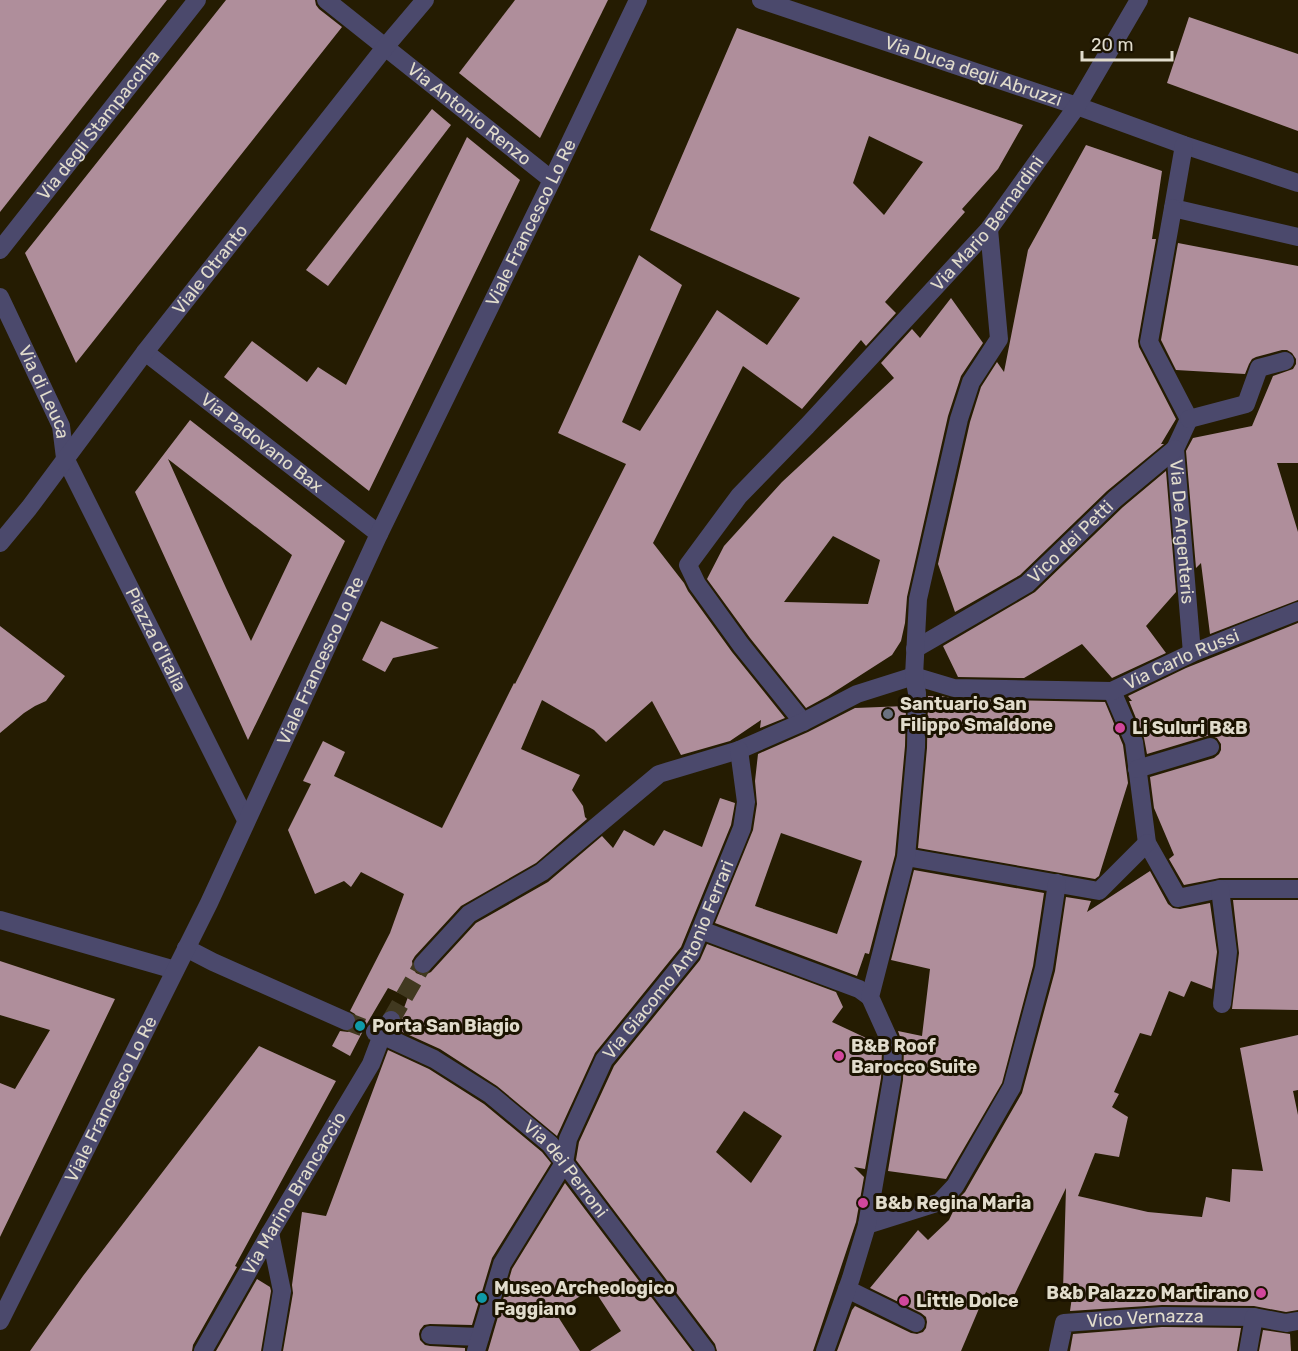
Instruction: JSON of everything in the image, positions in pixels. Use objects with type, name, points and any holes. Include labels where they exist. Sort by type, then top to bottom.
[{"type":"street","name":"Via degli Stampacchia","points":[[0,250],[197,0]]},
{"type":"street","name":"Via Antonio Renzo","points":[[326,0],[552,180]]},
{"type":"street","name":"Viale Otranto","points":[[0,543],[29,508],[145,352],[424,0]]},
{"type":"street","name":"Viale Francesco Lo Re","points":[[0,1321],[209,903],[379,534],[638,0]]},
{"type":"street","name":"Via Duca degli Abruzzi","points":[[761,0],[1298,183]]},
{"type":"street","name":"Via Mario Bernardini","points":[[803,722],[741,645],[697,584],[688,565],[739,496],[807,426],[988,229],[1077,106],[1139,0]]},
{"type":"street","points":[[1184,145],[1149,342],[1189,419],[1246,405],[1259,368],[1285,361]]},
{"type":"street","points":[[1173,208],[1298,237]]},
{"type":"street","points":[[870,997],[906,857],[916,747],[915,649],[918,598],[959,419],[971,382],[999,339],[988,229]]},
{"type":"street","name":"Via di Leuca","points":[[0,297],[61,426],[65,458]]},
{"type":"street","name":"Via Padovano Bax","points":[[145,352],[379,534]]},
{"type":"street","name":"Via De Argenteris","points":[[1189,419],[1175,449],[1192,653]]},
{"type":"street","name":"Vico dei Petti","points":[[915,649],[1027,584],[1115,500],[1175,449]]},
{"type":"street","name":"Piazza d'Italia","points":[[65,458],[246,820]]},
{"type":"street","name":"Via Carlo Russi","points":[[916,684],[954,688],[1112,691],[1192,653],[1298,611]]},
{"type":"street","points":[[423,964],[469,914],[542,872],[659,774],[739,750],[803,722],[857,694],[916,684]]},
{"type":"street","points":[[1112,691],[1134,742],[1147,843],[1178,898],[1220,889],[1298,890]]},
{"type":"street","points":[[1137,769],[1210,747]]},
{"type":"street","name":"Via Giacomo Antonio Ferrari","points":[[478,1344],[502,1264],[564,1163],[568,1139],[604,1060],[691,953],[742,828],[746,802],[739,750]]},
{"type":"street","points":[[906,857],[1099,891],[1147,843]]},
{"type":"street","points":[[867,1225],[940,1202],[955,1186],[1012,1087],[1044,969],[1057,883]]},
{"type":"street","points":[[1220,889],[1228,952],[1222,1004]]},
{"type":"street","points":[[0,920],[175,970]]},
{"type":"street","points":[[701,930],[859,989],[870,997],[892,1047],[892,1078],[867,1225],[825,1351]]},
{"type":"street","points":[[186,948],[345,1021]]},
{"type":"street","name":"Via dei Perroni","points":[[383,1029],[492,1095],[550,1144],[706,1351]]},
{"type":"street","name":"Via Marino Brancaccio","points":[[203,1351],[371,1064],[383,1029]]},
{"type":"street","points":[[270,1233],[282,1291],[272,1351]]},
{"type":"street","points":[[847,1289],[916,1323]]},
{"type":"street","name":"Vico Vernazza","points":[[1058,1351],[1064,1323],[1162,1316],[1254,1317]]},
{"type":"street","points":[[1248,1351],[1254,1317],[1286,1323],[1298,1321]]},
{"type":"street","points":[[430,1335],[478,1344]]},
{"type":"building","points":[[0,0],[167,0],[0,212]]},
{"type":"building","points":[[226,0],[315,0],[319,9],[342,27],[76,363],[25,253]]},
{"type":"building","points":[[515,0],[608,0],[540,138],[459,73]]},
{"type":"building","points":[[1189,17],[1298,54],[1298,131],[1167,83]]},
{"type":"building","points":[[737,28],[1023,125],[998,169],[962,209],[965,212],[885,302],[896,313],[866,346],[861,340],[802,409],[743,366],[653,543],[732,652],[785,718],[760,728],[761,720],[730,741],[681,755],[652,701],[606,742],[594,730],[542,700],[521,749],[580,775],[572,790],[583,806],[587,819],[536,863],[461,906],[412,961],[416,973],[421,975],[431,972],[476,923],[548,882],[602,836],[613,848],[624,830],[654,846],[664,830],[702,847],[720,798],[735,803],[731,825],[681,947],[595,1053],[557,1136],[497,1086],[440,1049],[398,1030],[408,997],[388,988],[350,1056],[332,1046],[340,1031],[348,1032],[356,1026],[355,1014],[350,1011],[390,933],[404,894],[361,872],[351,887],[344,881],[315,894],[288,830],[311,784],[303,781],[323,741],[345,752],[334,776],[442,828],[626,464],[558,433],[639,255],[682,285],[622,422],[640,431],[717,310],[767,345],[800,298],[650,230]],"holes":[[[869,136],[923,162],[884,215],[853,183]]]},
{"type":"building","points":[[432,109],[451,125],[328,286],[306,270]]},
{"type":"building","points":[[467,137],[520,180],[369,491],[224,377],[252,341],[307,382],[318,367],[346,385]]},
{"type":"building","points":[[1086,145],[1162,171],[1152,239],[1156,239],[1138,341],[1176,419],[1161,444],[1164,444],[1107,491],[1020,575],[955,612],[938,564],[970,422],[981,387],[997,362],[1004,372],[1028,250]]},
{"type":"building","points":[[1178,243],[1298,266],[1298,463],[1277,463],[1298,532],[1298,600],[1210,634],[1201,563],[1196,568],[1186,451],[1193,438],[1252,426],[1273,376],[1293,369],[1296,359],[1287,350],[1256,357],[1252,359],[1245,374],[1176,370],[1161,340]]},
{"type":"building","points":[[951,298],[983,343],[961,376],[948,416],[907,597],[901,641],[892,655],[806,708],[750,638],[707,579],[724,546],[782,482],[894,378],[881,363],[912,329],[920,338]],"holes":[[[833,536],[880,560],[868,604],[784,602]]]},
{"type":"building","points":[[190,420],[345,541],[248,740],[135,492]],"holes":[[[168,459],[292,555],[251,641]]]},
{"type":"building","points":[[1166,471],[1176,592],[1146,626],[1166,653],[1112,678],[1082,644],[1024,678],[958,677],[943,646],[1035,592],[1123,507]]},
{"type":"building","points":[[381,621],[439,648],[393,658],[385,672],[362,660]]},
{"type":"building","points":[[1298,623],[1298,878],[1220,878],[1184,885],[1169,859],[1174,855],[1154,808],[1150,777],[1214,758],[1221,750],[1221,744],[1217,738],[1207,736],[1147,754],[1144,738],[1129,701],[1132,701],[1128,696],[1186,668]]},
{"type":"building","points":[[0,626],[65,676],[46,701],[24,713],[0,733]]},
{"type":"building","points":[[928,696],[954,699],[1105,702],[1123,745],[1128,783],[1099,876],[1095,879],[918,848],[927,748]]},
{"type":"building","points":[[906,706],[905,746],[895,855],[869,954],[865,953],[857,976],[715,923],[753,830],[757,804],[755,781],[758,754],[855,708]],"holes":[[[781,833],[862,861],[837,934],[755,906]]]},
{"type":"building","points":[[914,870],[1044,893],[1033,966],[1002,1083],[946,1179],[888,1171],[903,1080],[904,1048],[898,1031],[922,1036],[930,969],[891,960]]},
{"type":"building","points":[[1150,871],[1168,904],[1173,908],[1180,909],[1210,903],[1217,952],[1212,989],[1191,981],[1184,997],[1169,991],[1151,1036],[1140,1033],[1114,1092],[1119,1094],[1112,1107],[1128,1117],[1119,1157],[1095,1153],[1078,1196],[1148,1212],[1202,1217],[1206,1197],[1230,1202],[1232,1169],[1263,1171],[1240,1048],[1298,1035],[1298,1090],[1293,1091],[1298,1115],[1298,1310],[1286,1312],[1254,1306],[1162,1305],[1070,1311],[1073,1290],[1063,1290],[1066,1188],[1010,1304],[986,1292],[961,1351],[837,1351],[855,1306],[911,1333],[923,1332],[926,1328],[926,1317],[921,1313],[870,1288],[918,1230],[928,1240],[949,1220],[960,1197],[1022,1093],[1055,971],[1066,897],[1091,901],[1087,912]]},
{"type":"building","points":[[1233,900],[1298,900],[1298,1010],[1232,1009],[1239,953]]},
{"type":"building","points":[[707,944],[836,992],[843,1007],[832,1022],[879,1044],[882,1050],[881,1078],[865,1169],[854,1167],[864,1177],[856,1222],[813,1351],[717,1351],[715,1344],[576,1160],[579,1142],[614,1066],[700,960]],"holes":[[[744,1111],[782,1136],[751,1183],[716,1152]]]},
{"type":"building","points":[[0,961],[115,999],[0,1237],[0,1083],[15,1089],[50,1030],[0,1015]]},
{"type":"building","points":[[259,1046],[336,1081],[235,1266],[237,1267],[193,1345],[192,1351],[30,1351],[83,1276]]},
{"type":"building","points":[[388,1050],[429,1069],[484,1104],[542,1152],[551,1163],[492,1258],[472,1325],[430,1324],[424,1325],[420,1330],[420,1340],[425,1345],[465,1348],[465,1351],[283,1351],[293,1293],[292,1285],[302,1212],[326,1216]]},
{"type":"building","points":[[565,1183],[692,1351],[590,1351],[621,1331],[593,1288],[555,1312],[580,1351],[488,1351],[512,1269]]},
{"type":"building","points":[[257,1279],[270,1287],[271,1291],[261,1351],[216,1351]]},
{"type":"building","points":[[1162,1327],[1241,1328],[1237,1351],[1070,1351],[1073,1334]]},
{"type":"building","points":[[1263,1330],[1290,1334],[1291,1351],[1259,1351]]},
{"type":"tunnel","points":[[391,1020],[423,964]]},
{"type":"tunnel","points":[[346,1021],[375,1032]]},
{"type":"place","name":"Santuario San Filippo Smaldone","points":[[888,714]]},
{"type":"place","name":"Li Suluri B&B","points":[[1120,728]]},
{"type":"place","name":"Porta San Biagio","points":[[360,1026]]},
{"type":"place","name":"B&B Roof Barocco Suite","points":[[839,1056]]},
{"type":"place","name":"B&b Regina Maria","points":[[863,1203]]},
{"type":"place","name":"B&b Palazzo Martirano","points":[[1261,1293]]},
{"type":"place","name":"Museo Archeologico Faggiano","points":[[482,1298]]},
{"type":"place","name":"Little Dolce","points":[[904,1301]]}]
